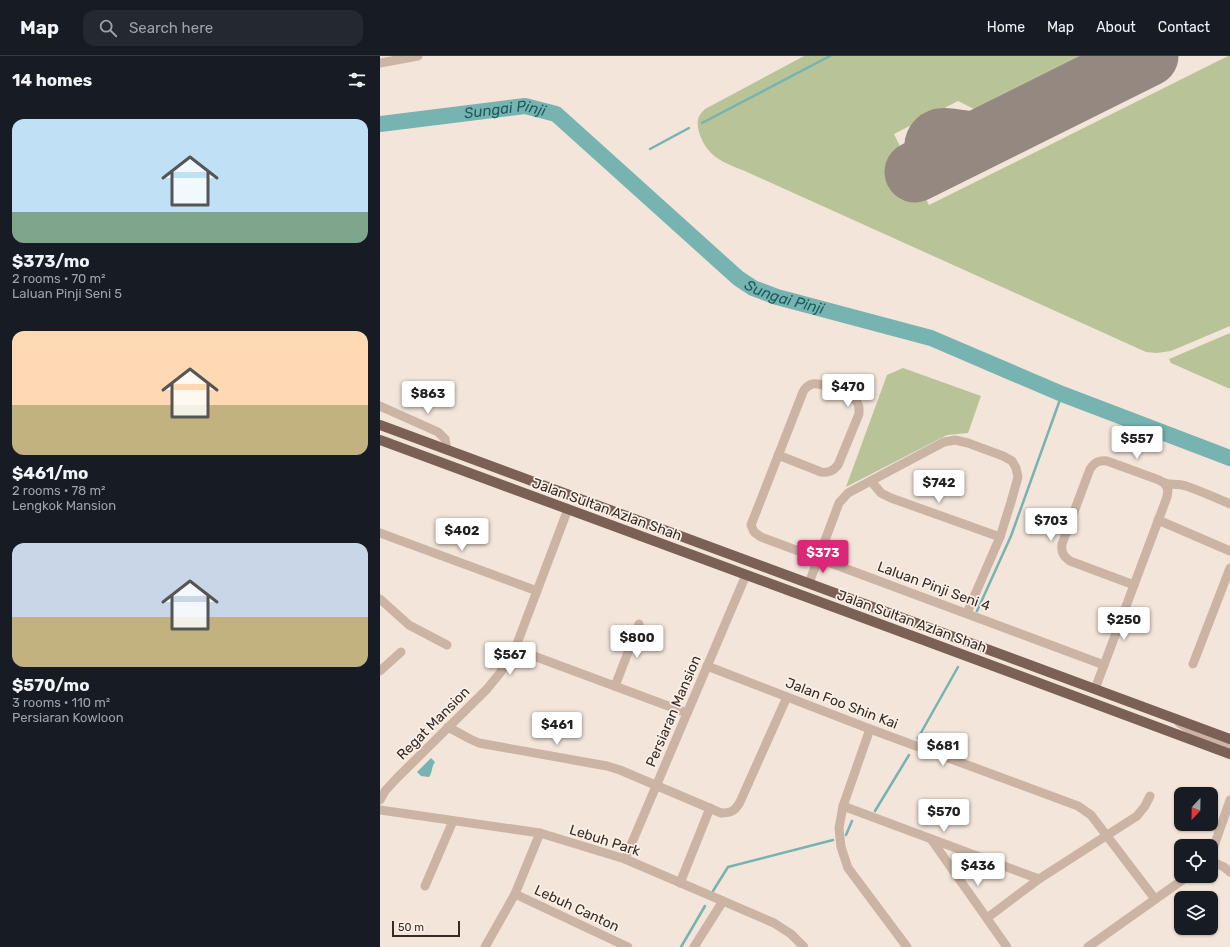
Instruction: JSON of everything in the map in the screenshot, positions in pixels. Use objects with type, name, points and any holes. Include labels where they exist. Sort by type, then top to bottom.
[{"type":"main road","name":"Jalan Sultan Azlan Shah","points":[[380,425],[1230,739]]},
{"type":"main road","name":"Jalan Sultan Azlan Shah","points":[[380,440],[1230,754]]},
{"type":"main road","points":[[809,583],[812,589],[817,593],[861,609],[918,638]]},
{"type":"street","points":[[380,63],[418,56]]},
{"type":"street","points":[[820,384],[851,396],[857,400],[860,407],[859,414],[838,464],[834,470],[828,473],[821,472],[778,455],[803,392],[807,386],[820,384]]},
{"type":"street","points":[[380,406],[438,432],[445,439],[447,450]]},
{"type":"street","points":[[809,583],[839,503],[848,493],[944,442],[955,440],[968,443],[1003,456],[1012,461],[1016,468],[1018,477],[1000,537],[968,613]]},
{"type":"street","name":"Laluan Pinji Seni 4","points":[[778,455],[752,524],[754,532],[761,537],[1104,665]]},
{"type":"street","points":[[1095,689],[1134,585],[1158,520],[1167,497],[1168,490],[1165,484],[1159,480],[1107,461],[1100,460],[1094,463],[1090,469],[1062,544],[1061,551],[1064,557],[1070,561],[1134,585]]},
{"type":"street","points":[[871,481],[881,493],[891,498],[1000,537]]},
{"type":"street","points":[[1165,484],[1179,484],[1187,486],[1230,504]]},
{"type":"street","name":"Regat Mansion","points":[[380,800],[397,778],[487,689],[500,673],[515,649],[568,510]]},
{"type":"street","points":[[1158,520],[1230,550]]},
{"type":"street","points":[[380,533],[537,591]]},
{"type":"street","points":[[1193,664],[1230,568]]},
{"type":"street","name":"Persiaran Mansion","points":[[625,859],[746,575]]},
{"type":"street","points":[[380,599],[409,625],[447,645]]},
{"type":"street","points":[[614,686],[639,624]]},
{"type":"street","points":[[515,649],[687,713]]},
{"type":"street","points":[[380,671],[401,652]]},
{"type":"street","name":"Jalan Foo Shin Kai","points":[[707,666],[870,729],[1078,806],[1092,815],[1155,899]]},
{"type":"street","points":[[448,727],[479,743],[607,766],[620,770],[721,813],[729,813],[736,809],[787,697]]},
{"type":"street","points":[[1160,713],[1194,732],[1230,746]]},
{"type":"street","points":[[870,729],[843,806],[839,828],[841,847],[848,868],[907,947]]},
{"type":"street","points":[[987,918],[1039,879],[1137,816],[1145,806],[1150,796]]},
{"type":"street","points":[[1217,839],[1230,800]]},
{"type":"street","points":[[843,806],[1039,879]]},
{"type":"street","points":[[680,883],[710,808]]},
{"type":"street","name":"Lebuh Park","points":[[380,810],[540,834],[625,859],[774,923],[792,934],[804,947]]},
{"type":"street","points":[[425,886],[453,820]]},
{"type":"street","points":[[485,947],[515,894],[540,834]]},
{"type":"street","points":[[931,839],[1007,947]]},
{"type":"street","points":[[1218,864],[1230,872]]},
{"type":"street","points":[[1088,947],[1178,883]]},
{"type":"street","name":"Lebuh Canton","points":[[515,894],[628,947]]},
{"type":"street","points":[[694,947],[723,902]]},
{"type":"green space","points":[[804,56],[1089,56],[976,110],[958,101],[894,134],[929,205],[1230,56],[1230,326],[1171,351],[1157,353],[1146,352],[728,164],[711,153],[705,146],[698,128],[698,119],[703,111]]},
{"type":"green space","points":[[1230,333],[1230,389],[1171,363],[1169,359]]},
{"type":"green space","points":[[903,368],[981,396],[968,433],[947,435],[846,487],[887,375]]},
{"type":"water","points":[[431,758],[435,762],[429,777],[421,776],[417,772]]},
{"type":"waterway","points":[[702,123],[830,56]]},
{"type":"waterway","name":"Sungai Pinji","points":[[380,124],[525,106],[556,114],[738,278],[753,288],[777,297],[931,338],[1062,394],[1230,458]]},
{"type":"waterway","points":[[650,149],[689,128]]},
{"type":"waterway","points":[[977,611],[1011,536],[1062,394]]},
{"type":"waterway","points":[[918,738],[958,667]]},
{"type":"waterway","points":[[875,811],[909,755]]},
{"type":"waterway","points":[[846,835],[852,821]]},
{"type":"waterway","points":[[713,891],[728,867],[833,840]]},
{"type":"waterway","points":[[681,947],[705,906]]},
{"type":"taxiway","points":[[1095,82],[1108,70],[1117,56]]},
{"type":"taxiway","points":[[1027,117],[984,146],[962,166],[947,174],[936,174],[927,170],[917,155],[916,145],[918,136],[924,128],[933,122],[949,120],[984,124],[1027,117]]},
{"type":"runway","points":[[915,172],[1148,56]]}]
